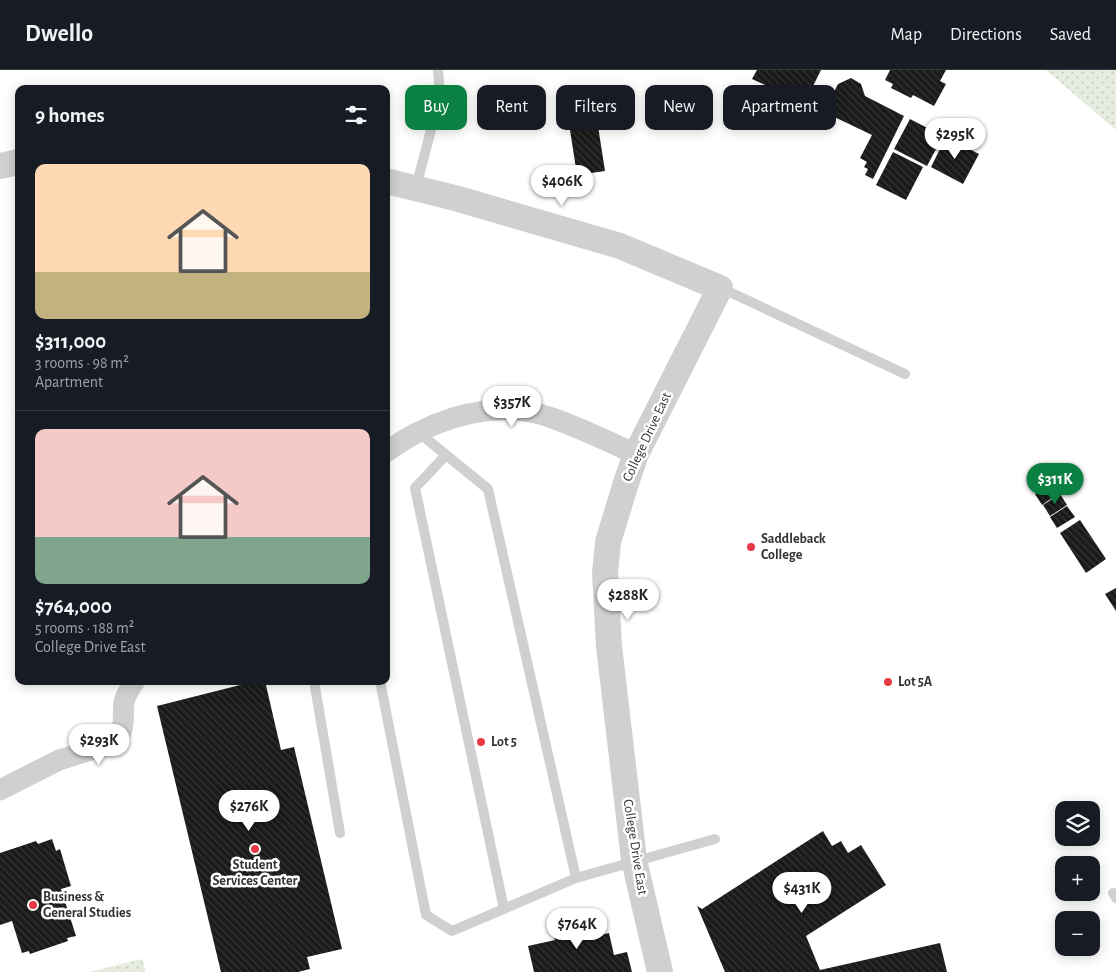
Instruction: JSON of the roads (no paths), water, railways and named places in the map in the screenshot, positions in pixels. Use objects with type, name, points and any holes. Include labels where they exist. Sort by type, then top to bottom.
[{"type":"street","points":[[0,166],[15,163]]},
{"type":"street","points":[[390,181],[620,246],[720,288]]},
{"type":"street","name":"College Drive East","points":[[660,972],[634,860],[609,646],[605,573],[608,542],[636,454],[720,288]]},
{"type":"street","points":[[390,450],[418,432],[446,420],[475,412],[505,409],[551,417],[636,454]]},
{"type":"street","points":[[0,790],[59,760],[113,743],[119,738],[123,729],[124,701],[132,685]]},
{"type":"lane","points":[[416,188],[440,96],[438,70]]},
{"type":"lane","points":[[720,288],[905,374]]},
{"type":"lane","points":[[418,432],[488,489],[576,878]]},
{"type":"lane","points":[[446,454],[415,488],[504,909]]},
{"type":"lane","points":[[315,685],[340,833]]},
{"type":"lane","points":[[381,685],[426,915],[452,931],[576,878],[634,860],[715,839]]},
{"type":"place","name":"Saddleback College","points":[[751,547]]},
{"type":"place","name":"Lot 5A","points":[[888,682]]},
{"type":"place","name":"Lot 5","points":[[481,742]]},
{"type":"place","name":"Student Services Center","points":[[255,849]]},
{"type":"place","name":"Business & General Studies","points":[[33,905]]}]
